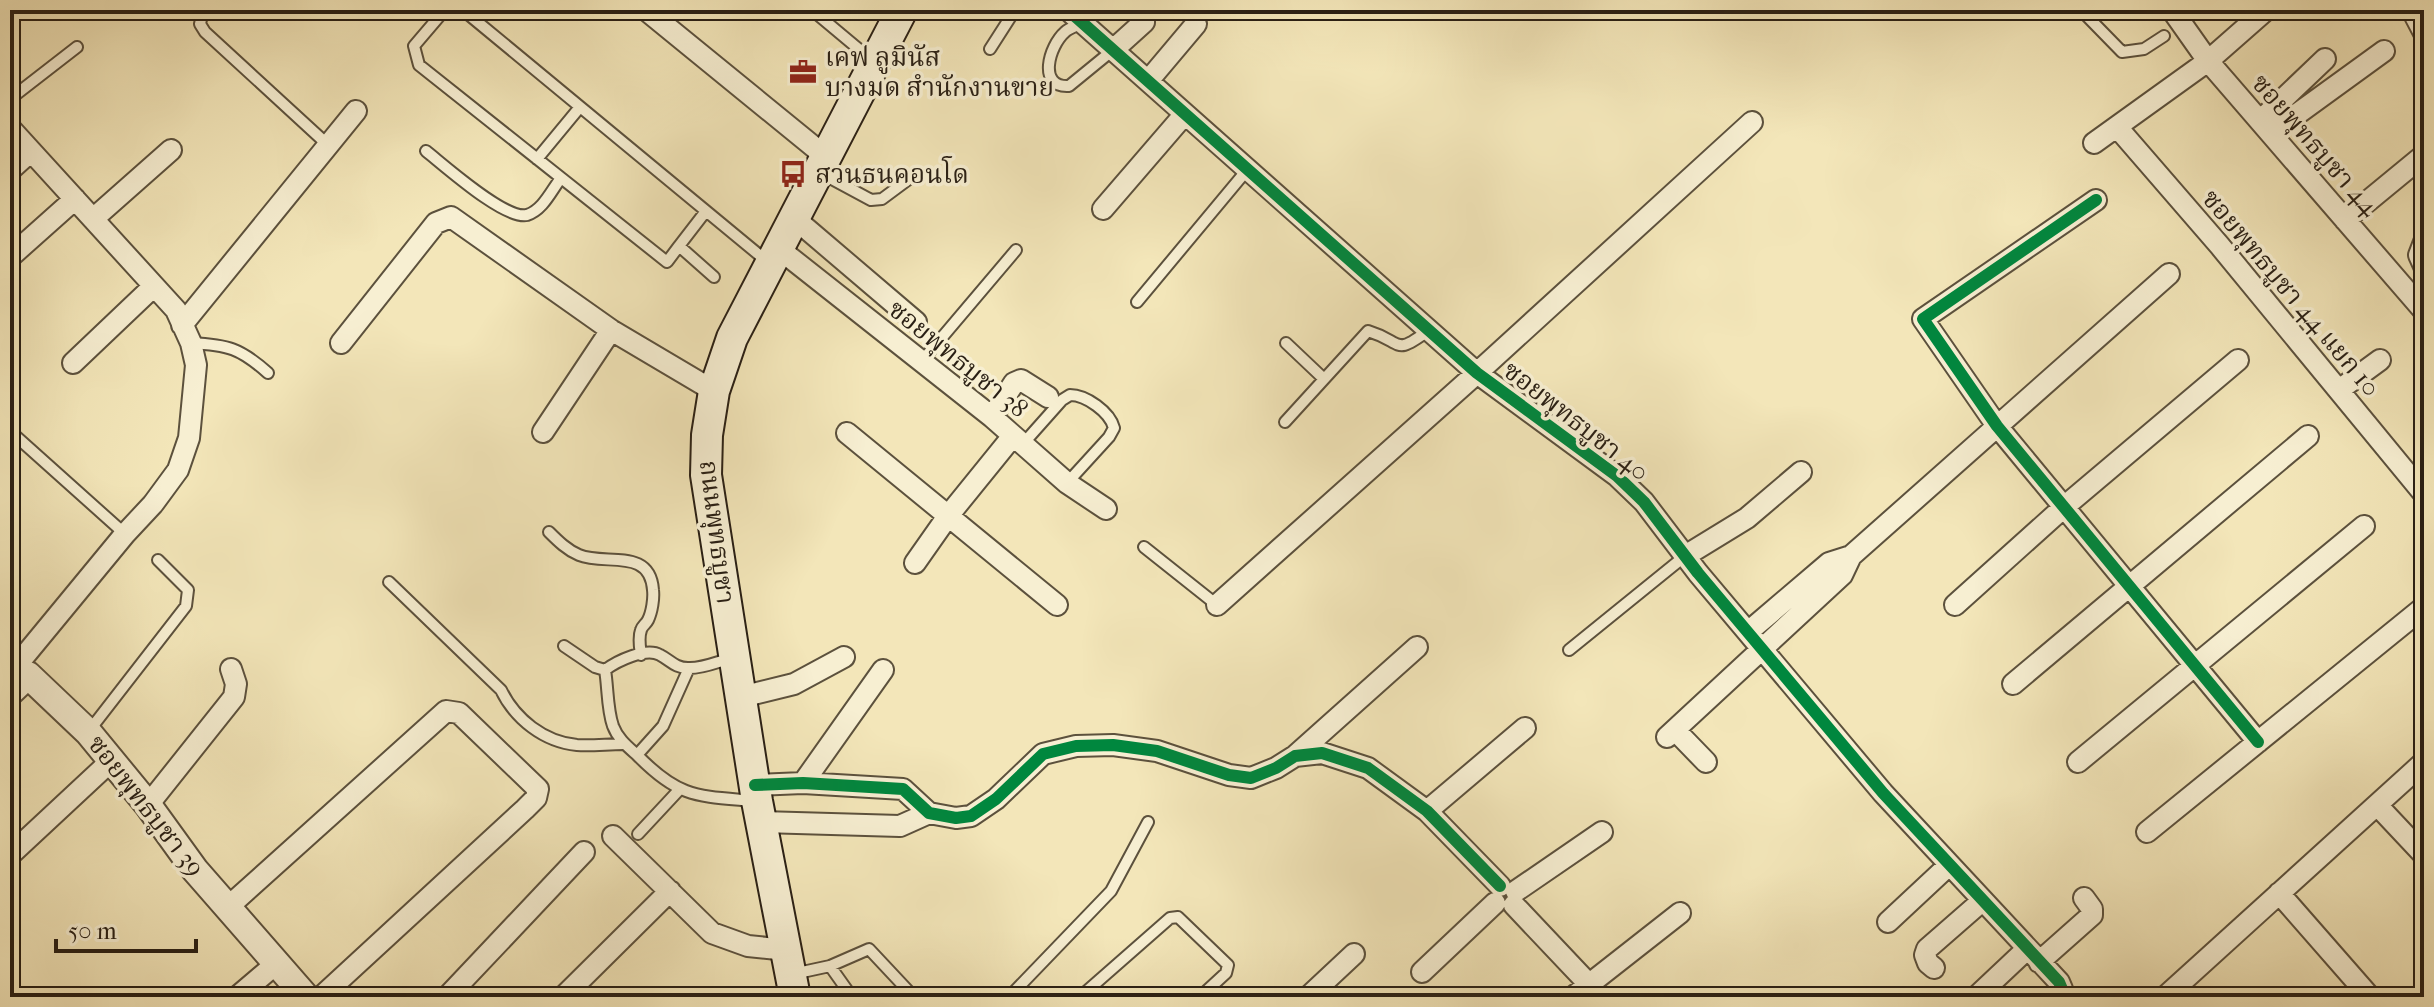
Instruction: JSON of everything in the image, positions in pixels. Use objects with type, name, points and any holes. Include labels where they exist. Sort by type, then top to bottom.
[{"type":"main road","name":"ถนนพุทธบูชา","points":[[791,974],[734,657],[706,475],[707,435],[714,391],[732,338],[902,10]]},
{"type":"street","points":[[646,10],[821,164]]},
{"type":"street","name":"ซอยพุทธบูชา 44","points":[[2172,10],[2208,61],[2424,311]]},
{"type":"street","points":[[2094,143],[2208,61],[2266,10]]},
{"type":"street","points":[[2412,10],[2424,33]]},
{"type":"street","points":[[1113,50],[1144,22],[1142,12]]},
{"type":"street","name":"ซอยพุทธบูชา 40","points":[[1075,16],[1477,373],[1617,476],[1644,502],[1685,556],[1883,793],[2061,985],[2060,993]]},
{"type":"street","points":[[1148,81],[1196,24]]},
{"type":"street","points":[[2266,127],[2384,51]]},
{"type":"street","points":[[2266,127],[2325,59]]},
{"type":"street","points":[[186,334],[356,111]]},
{"type":"street","points":[[1103,209],[1184,115]]},
{"type":"street","points":[[1217,605],[1752,122]]},
{"type":"street","name":"ซอยพุทธบูชา 44 แยก 10","points":[[2117,127],[2220,246],[2424,494]]},
{"type":"street","points":[[10,128],[176,310],[196,365],[189,438],[178,470],[16,672]]},
{"type":"street","points":[[93,219],[171,150]]},
{"type":"street","points":[[10,170],[31,151]]},
{"type":"street","points":[[2345,220],[2424,155]]},
{"type":"street","points":[[10,257],[75,199]]},
{"type":"street","points":[[2096,200],[1923,319],[1997,426],[2258,742]]},
{"type":"street","points":[[341,343],[436,223],[451,217],[611,330],[714,391]]},
{"type":"street","points":[[794,218],[916,322]]},
{"type":"street","points":[[2424,242],[2419,255],[2424,266]]},
{"type":"street","name":"ซอยพุทธบูชา 38","points":[[774,256],[922,361],[1067,483],[1106,509]]},
{"type":"street","points":[[1706,762],[1671,734],[1842,575],[1851,556],[2169,274]]},
{"type":"street","points":[[2405,289],[2424,276]]},
{"type":"street","points":[[73,363],[154,286]]},
{"type":"street","points":[[543,432],[611,330]]},
{"type":"street","points":[[1955,605],[2064,507],[2238,360]]},
{"type":"street","points":[[2339,390],[2380,360]]},
{"type":"street","points":[[992,417],[1014,383],[1021,380],[1048,397]]},
{"type":"street","points":[[847,433],[1057,605]]},
{"type":"street","points":[[2013,684],[2308,436]]},
{"type":"street","points":[[915,563],[948,516],[1017,441]]},
{"type":"street","points":[[1685,556],[1747,518],[1801,472]]},
{"type":"street","points":[[2078,762],[2364,526]]},
{"type":"street","points":[[1748,632],[1829,563],[1851,556]]},
{"type":"street","points":[[2147,832],[2424,607]]},
{"type":"street","points":[[758,803],[803,783],[903,789],[929,813],[956,818],[971,816],[996,799],[1043,754],[1076,746],[1113,745],[1157,751],[1229,775],[1251,778],[1295,756],[1417,647]]},
{"type":"street","points":[[741,697],[794,684],[844,657]]},
{"type":"street","points":[[148,805],[234,697],[236,684],[231,669]]},
{"type":"street","points":[[803,783],[883,670]]},
{"type":"street","name":"ซอยพุทธบูชา 39","points":[[16,672],[88,732],[148,805],[195,870],[306,997]]},
{"type":"street","points":[[228,907],[446,711],[459,713],[538,789],[536,798],[525,809],[321,997]]},
{"type":"street","points":[[1427,811],[1525,728]]},
{"type":"street","points":[[1295,756],[1322,753],[1368,768],[1427,811],[1506,896],[1588,992],[1680,913]]},
{"type":"street","points":[[10,855],[111,761]]},
{"type":"street","points":[[2177,993],[2279,893],[2424,762]]},
{"type":"street","points":[[758,803],[900,826],[929,813]]},
{"type":"street","points":[[2377,805],[2424,855]]},
{"type":"street","points":[[1422,972],[1506,896],[1602,832]]},
{"type":"street","points":[[613,836],[712,933],[748,946],[791,974]]},
{"type":"street","points":[[447,997],[584,852]]},
{"type":"street","points":[[1888,922],[1948,866]]},
{"type":"street","points":[[570,995],[670,891]]},
{"type":"street","points":[[2279,893],[2370,997]]},
{"type":"street","points":[[1976,997],[2092,915],[2092,909],[2084,898]]},
{"type":"street","points":[[1934,968],[1925,955],[1927,949],[1982,901]]},
{"type":"street","points":[[1308,997],[1354,954]]},
{"type":"street","points":[[237,997],[277,963]]},
{"type":"lane","points":[[203,10],[200,24],[205,32],[328,145]]},
{"type":"lane","points":[[449,10],[443,12],[414,46],[419,65],[667,262],[706,211]]},
{"type":"lane","points":[[463,10],[706,211],[774,256]]},
{"type":"lane","points":[[812,10],[875,62]]},
{"type":"lane","points":[[990,49],[1015,10]]},
{"type":"lane","points":[[2081,10],[2122,52],[2144,49],[2164,36]]},
{"type":"lane","points":[[1075,16],[1055,45],[1048,71],[1053,83],[1069,86],[1113,50]]},
{"type":"lane","points":[[10,99],[77,47]]},
{"type":"lane","points":[[537,159],[580,107]]},
{"type":"lane","points":[[426,151],[501,207],[524,216],[535,211],[561,178]]},
{"type":"lane","points":[[821,164],[871,200],[882,199],[917,173]]},
{"type":"lane","points":[[1137,302],[1247,170]]},
{"type":"lane","points":[[679,246],[714,277]]},
{"type":"lane","points":[[922,361],[1016,250]]},
{"type":"lane","points":[[1285,422],[1368,331],[1400,347],[1408,346],[1429,330]]},
{"type":"lane","points":[[186,334],[246,353],[268,373]]},
{"type":"lane","points":[[1286,343],[1324,379]]},
{"type":"lane","points":[[1017,441],[1070,395],[1085,398],[1106,415],[1114,428],[1109,437],[1067,483]]},
{"type":"lane","points":[[10,431],[125,534]]},
{"type":"lane","points":[[549,532],[578,555],[629,560],[643,565],[650,575],[653,590],[648,620],[639,638],[641,655]]},
{"type":"lane","points":[[1144,547],[1217,605]]},
{"type":"lane","points":[[1569,650],[1685,556]]},
{"type":"lane","points":[[88,732],[186,606],[188,590],[158,560]]},
{"type":"lane","points":[[389,582],[501,690],[510,708],[525,723],[553,738],[576,745],[623,744]]},
{"type":"lane","points":[[564,646],[595,667],[605,670]]},
{"type":"lane","points":[[605,670],[650,652],[660,655],[672,665],[689,668],[734,657]]},
{"type":"lane","points":[[637,755],[663,726],[689,668]]},
{"type":"lane","points":[[605,670],[613,726],[623,744],[644,764],[679,790],[699,797],[758,803]]},
{"type":"lane","points":[[638,834],[679,790]]},
{"type":"lane","points":[[1009,997],[1111,891],[1148,822]]},
{"type":"lane","points":[[1080,997],[1170,918],[1178,917],[1228,965],[1226,973],[1200,997]]},
{"type":"lane","points":[[791,974],[830,966],[869,949],[914,997]]},
{"type":"lane","points":[[830,966],[852,997]]},
{"type":"cycle path","points":[[1068,10],[1477,373],[1617,476],[1644,502],[1698,573],[1883,793],[2059,982],[2060,993]]},
{"type":"cycle path","points":[[2096,200],[1923,319],[1997,426],[2258,742]]},
{"type":"cycle path","points":[[755,785],[803,783],[903,789],[929,813],[956,818],[971,816],[996,799],[1043,754],[1076,746],[1113,745],[1157,751],[1229,775],[1251,778],[1295,756],[1322,753],[1368,768],[1427,811],[1500,886]]},
{"type":"place","name":"เคฟ ลูมินัส บางมด สำนักงานขาย","points":[[803,72]]},
{"type":"place","name":"สวนธนคอนโด","points":[[793,174]]}]
